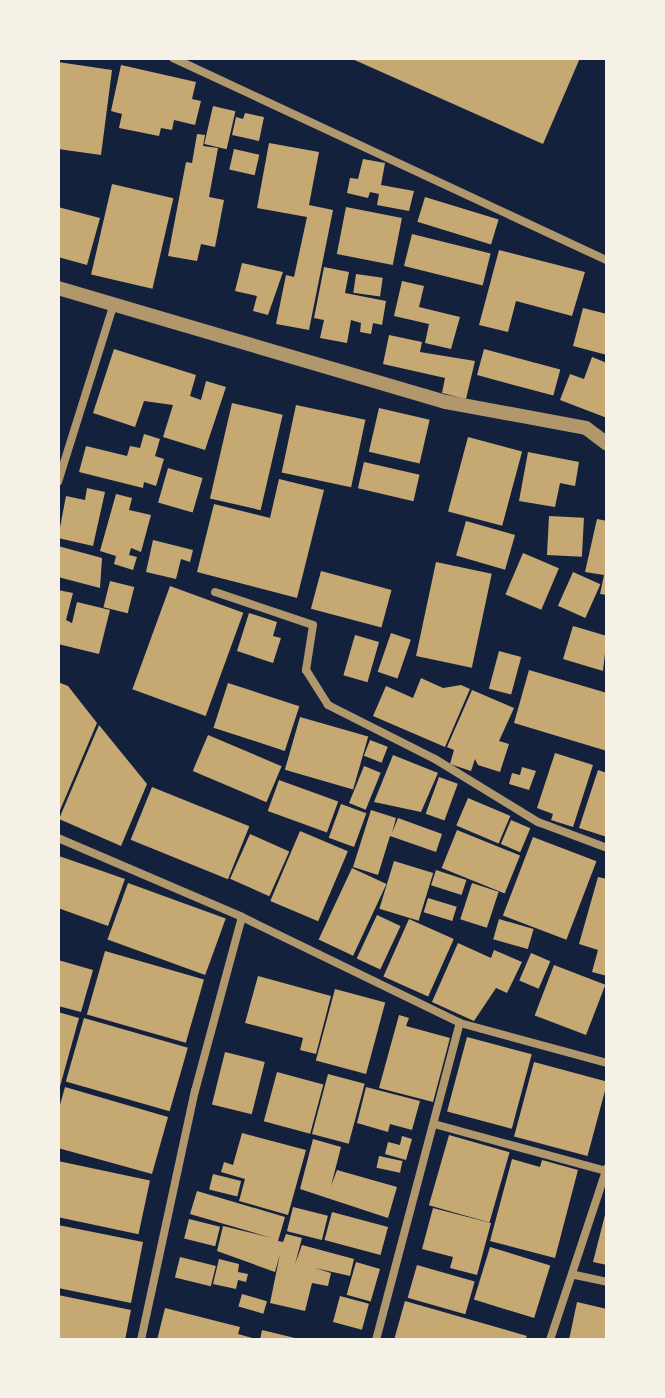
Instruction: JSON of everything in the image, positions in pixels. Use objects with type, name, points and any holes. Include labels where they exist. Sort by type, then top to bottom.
[{"type":"street","points":[[173,58],[607,260]]},
{"type":"street","points":[[58,288],[113,307],[446,402],[586,428],[607,444]]},
{"type":"street","points":[[58,482],[113,307]]},
{"type":"street","points":[[215,592],[313,625],[306,670],[328,705],[435,759],[538,822],[607,848]]},
{"type":"street","points":[[58,838],[242,917],[460,1023],[607,1063]]},
{"type":"street","points":[[141,1340],[195,1091],[242,917]]},
{"type":"street","points":[[376,1340],[460,1023]]},
{"type":"street","points":[[434,1124],[607,1170],[575,1275],[550,1340]]},
{"type":"street","points":[[575,1275],[607,1282]]},
{"type":"building","points":[[350,58],[580,58],[543,144]]},
{"type":"building","points":[[58,62],[112,70],[101,155],[58,149]]},
{"type":"building","points":[[121,65],[196,82],[192,99],[201,101],[195,125],[174,120],[172,130],[161,128],[159,136],[119,128],[122,114],[111,111]]},
{"type":"building","points":[[213,106],[235,111],[227,149],[204,144]]},
{"type":"building","points":[[245,113],[264,117],[259,141],[232,135],[236,117],[243,119]]},
{"type":"building","points":[[197,134],[205,135],[203,146],[218,148],[209,197],[224,200],[215,247],[201,244],[197,261],[168,256],[186,162],[192,163]]},
{"type":"building","points":[[269,143],[319,152],[309,205],[333,210],[309,330],[276,324],[286,275],[294,277],[307,217],[257,208]]},
{"type":"building","points":[[234,149],[259,155],[255,175],[229,169]]},
{"type":"building","points":[[363,159],[385,163],[381,185],[414,191],[409,211],[377,205],[379,194],[370,192],[368,198],[347,193],[350,178],[358,179]]},
{"type":"building","points":[[112,184],[173,198],[152,289],[91,275]]},
{"type":"building","points":[[425,197],[499,220],[491,244],[417,222]]},
{"type":"building","points":[[58,207],[100,218],[87,265],[58,257]]},
{"type":"building","points":[[346,207],[402,218],[393,265],[337,254]]},
{"type":"building","points":[[412,234],[491,254],[483,286],[404,266]]},
{"type":"building","points":[[499,250],[585,272],[572,316],[516,301],[508,332],[479,325]]},
{"type":"building","points":[[242,263],[283,272],[268,315],[253,311],[257,296],[235,291]]},
{"type":"building","points":[[324,267],[349,272],[345,293],[386,301],[382,325],[373,323],[371,334],[360,332],[361,323],[351,320],[347,343],[320,338],[324,320],[314,318]]},
{"type":"building","points":[[356,274],[383,278],[380,297],[353,293]]},
{"type":"building","points":[[402,281],[424,286],[419,307],[460,317],[451,349],[425,343],[429,324],[394,316]]},
{"type":"building","points":[[583,308],[607,314],[607,355],[573,346]]},
{"type":"building","points":[[389,335],[422,342],[420,352],[475,361],[466,399],[442,393],[445,378],[383,364]]},
{"type":"building","points":[[114,349],[196,375],[190,396],[201,400],[206,381],[226,387],[205,450],[163,437],[173,405],[144,401],[135,427],[93,413]]},
{"type":"building","points":[[484,349],[560,369],[553,396],[477,375]]},
{"type":"building","points":[[592,357],[607,363],[607,418],[560,400],[570,374],[584,379]]},
{"type":"building","points":[[232,403],[283,415],[261,510],[210,498]]},
{"type":"building","points":[[296,405],[365,420],[351,487],[282,472]]},
{"type":"building","points":[[379,408],[430,420],[420,464],[369,452]]},
{"type":"building","points":[[144,434],[160,439],[155,456],[164,459],[156,486],[144,482],[143,488],[79,472],[86,446],[127,456],[130,446],[140,448]]},
{"type":"building","points":[[468,437],[522,451],[502,526],[448,511]]},
{"type":"building","points":[[528,452],[579,462],[575,486],[560,483],[555,507],[519,501]]},
{"type":"building","points":[[364,462],[420,475],[413,501],[358,488]]},
{"type":"building","points":[[168,468],[203,478],[193,513],[158,503]]},
{"type":"building","points":[[279,479],[324,490],[297,598],[197,572],[214,504],[270,518]]},
{"type":"building","points":[[87,488],[105,492],[93,546],[58,538],[66,496],[85,500]]},
{"type":"building","points":[[116,494],[132,498],[129,510],[151,515],[141,552],[131,548],[129,555],[137,557],[133,570],[114,564],[116,556],[100,551]]},
{"type":"building","points":[[549,516],[584,518],[582,557],[547,555]]},
{"type":"building","points":[[597,519],[607,521],[607,595],[600,594],[604,575],[585,572]]},
{"type":"building","points":[[466,521],[515,535],[505,570],[456,556]]},
{"type":"building","points":[[153,540],[193,550],[190,562],[181,559],[176,579],[146,572]]},
{"type":"building","points":[[58,546],[102,558],[100,588],[58,577]]},
{"type":"building","points":[[523,553],[559,568],[541,610],[505,594]]},
{"type":"building","points":[[436,562],[492,574],[472,668],[416,656]]},
{"type":"building","points":[[321,571],[392,590],[381,628],[311,609]]},
{"type":"building","points":[[573,572],[600,584],[585,618],[558,606]]},
{"type":"building","points":[[110,581],[134,587],[128,613],[103,607]]},
{"type":"building","points":[[170,586],[243,613],[206,716],[132,689]]},
{"type":"building","points":[[58,590],[73,593],[66,620],[72,623],[77,602],[110,610],[99,654],[58,644]]},
{"type":"building","points":[[249,613],[277,622],[273,636],[281,638],[273,663],[237,651]]},
{"type":"building","points":[[573,626],[607,636],[603,671],[563,659]]},
{"type":"building","points":[[391,633],[411,640],[398,679],[378,672]]},
{"type":"building","points":[[355,635],[379,642],[367,682],[343,675]]},
{"type":"building","points":[[499,651],[521,657],[511,695],[489,689]]},
{"type":"building","points":[[529,670],[607,693],[607,751],[514,723]]},
{"type":"building","points":[[421,678],[443,688],[461,685],[470,689],[445,747],[373,716],[386,686],[413,698]]},
{"type":"building","points":[[58,682],[68,686],[97,723],[58,815]]},
{"type":"building","points":[[228,683],[299,706],[285,751],[213,728]]},
{"type":"building","points":[[472,690],[514,708],[499,741],[509,744],[500,772],[478,765],[475,759],[471,771],[450,764],[454,750],[447,747]]},
{"type":"building","points":[[300,717],[368,737],[353,789],[285,770]]},
{"type":"building","points":[[99,725],[147,784],[121,846],[59,819]]},
{"type":"building","points":[[208,735],[282,766],[266,802],[193,771]]},
{"type":"building","points":[[370,740],[388,747],[382,763],[364,756]]},
{"type":"building","points":[[555,753],[593,765],[573,827],[551,820],[553,814],[537,808]]},
{"type":"building","points":[[393,755],[438,773],[421,812],[374,802]]},
{"type":"building","points":[[364,766],[381,773],[366,810],[349,803]]},
{"type":"building","points":[[522,767],[536,771],[529,790],[509,784],[512,773],[520,775]]},
{"type":"building","points":[[598,770],[607,773],[607,837],[579,828]]},
{"type":"building","points":[[439,777],[458,784],[444,820],[426,814]]},
{"type":"building","points":[[279,780],[338,802],[327,833],[268,811]]},
{"type":"building","points":[[152,787],[249,826],[228,879],[131,840]]},
{"type":"building","points":[[468,798],[510,816],[499,844],[456,826]]},
{"type":"building","points":[[341,804],[366,813],[354,847],[329,838]]},
{"type":"building","points":[[371,810],[396,818],[392,833],[398,818],[442,834],[436,852],[390,836],[378,875],[353,867]]},
{"type":"building","points":[[511,820],[530,828],[520,852],[501,844]]},
{"type":"building","points":[[457,830],[520,855],[505,893],[442,868]]},
{"type":"building","points":[[300,831],[348,851],[318,921],[270,901]]},
{"type":"building","points":[[250,834],[289,851],[269,896],[230,879]]},
{"type":"building","points":[[533,837],[596,861],[566,940],[503,915]]},
{"type":"building","points":[[59,856],[125,879],[108,926],[58,908]]},
{"type":"building","points":[[394,861],[433,873],[419,921],[379,909]]},
{"type":"building","points":[[352,868],[386,884],[353,956],[319,940]]},
{"type":"building","points":[[436,870],[466,880],[461,895],[431,885]]},
{"type":"building","points":[[598,877],[607,879],[607,976],[592,972],[598,950],[579,944]]},
{"type":"building","points":[[128,883],[226,919],[205,975],[107,939]]},
{"type":"building","points":[[472,883],[499,892],[487,928],[460,919]]},
{"type":"building","points":[[428,898],[457,907],[452,921],[424,912]]},
{"type":"building","points":[[377,915],[401,926],[380,969],[357,959]]},
{"type":"building","points":[[409,919],[454,939],[428,996],[383,977]]},
{"type":"building","points":[[499,919],[534,929],[528,949],[493,939]]},
{"type":"building","points":[[458,943],[491,958],[494,950],[522,962],[507,993],[496,988],[474,1021],[432,1002]]},
{"type":"building","points":[[105,951],[204,979],[186,1043],[87,1014]]},
{"type":"building","points":[[531,953],[550,961],[539,989],[519,981]]},
{"type":"building","points":[[58,960],[93,970],[81,1012],[58,1006]]},
{"type":"building","points":[[554,965],[605,985],[586,1035],[535,1015]]},
{"type":"building","points":[[258,976],[331,996],[316,1054],[300,1050],[303,1038],[245,1023]]},
{"type":"building","points":[[335,989],[385,1002],[366,1074],[316,1060]]},
{"type":"building","points":[[58,1012],[79,1018],[59,1090],[58,1089]]},
{"type":"building","points":[[399,1015],[409,1018],[406,1026],[450,1038],[433,1102],[379,1088]]},
{"type":"building","points":[[84,1018],[188,1048],[170,1111],[66,1081]]},
{"type":"building","points":[[467,1037],[532,1054],[512,1129],[447,1111]]},
{"type":"building","points":[[225,1052],[265,1062],[252,1114],[212,1104]]},
{"type":"building","points":[[534,1062],[607,1082],[587,1156],[514,1136]]},
{"type":"building","points":[[277,1072],[323,1084],[310,1134],[264,1121]]},
{"type":"building","points":[[328,1074],[365,1084],[349,1144],[312,1134]]},
{"type":"building","points":[[65,1087],[168,1117],[152,1174],[58,1148],[58,1112]]},
{"type":"building","points":[[366,1087],[420,1101],[412,1130],[390,1124],[388,1132],[357,1123]]},
{"type":"building","points":[[242,1133],[306,1150],[288,1215],[239,1201],[245,1179],[221,1172],[224,1162],[233,1165]]},
{"type":"building","points":[[449,1135],[510,1152],[489,1223],[429,1205]]},
{"type":"building","points":[[402,1136],[412,1139],[406,1160],[385,1154],[388,1142],[400,1145]]},
{"type":"building","points":[[313,1139],[341,1147],[331,1186],[337,1170],[397,1187],[388,1218],[300,1189]]},
{"type":"building","points":[[379,1156],[402,1161],[400,1173],[377,1168]]},
{"type":"building","points":[[512,1159],[540,1167],[542,1160],[578,1170],[555,1258],[490,1241]]},
{"type":"building","points":[[58,1161],[150,1181],[139,1234],[58,1217]]},
{"type":"building","points":[[213,1174],[241,1181],[237,1197],[209,1190]]},
{"type":"building","points":[[197,1191],[285,1217],[278,1241],[283,1242],[286,1234],[302,1238],[295,1264],[302,1245],[354,1259],[350,1276],[315,1268],[331,1273],[328,1286],[312,1283],[305,1311],[270,1303],[280,1254],[275,1272],[217,1251],[223,1226],[272,1238],[190,1214]]},
{"type":"building","points":[[293,1207],[328,1216],[322,1240],[287,1231]]},
{"type":"building","points":[[607,1207],[607,1265],[593,1262]]},
{"type":"building","points":[[433,1208],[491,1223],[477,1275],[450,1268],[453,1257],[422,1249]]},
{"type":"building","points":[[332,1212],[388,1227],[381,1255],[324,1240]]},
{"type":"building","points":[[189,1219],[220,1227],[215,1246],[184,1238]]},
{"type":"building","points":[[58,1225],[143,1242],[131,1303],[58,1288]]},
{"type":"building","points":[[490,1247],[550,1265],[534,1318],[474,1300]]},
{"type":"building","points":[[180,1257],[216,1266],[211,1286],[175,1277]]},
{"type":"building","points":[[219,1259],[239,1264],[238,1272],[248,1274],[246,1282],[238,1280],[236,1289],[213,1284]]},
{"type":"building","points":[[356,1262],[380,1269],[371,1302],[347,1295]]},
{"type":"building","points":[[417,1265],[475,1282],[465,1314],[408,1298]]},
{"type":"building","points":[[242,1294],[267,1301],[263,1314],[238,1306]]},
{"type":"building","points":[[58,1295],[131,1310],[125,1340],[58,1340]]},
{"type":"building","points":[[340,1296],[369,1304],[362,1330],[333,1322]]},
{"type":"building","points":[[405,1301],[527,1336],[525,1340],[394,1340]]},
{"type":"building","points":[[577,1302],[607,1309],[607,1340],[569,1340]]},
{"type":"building","points":[[165,1308],[240,1327],[238,1334],[260,1340],[157,1340]]},
{"type":"building","points":[[262,1330],[299,1339],[260,1340]]}]
